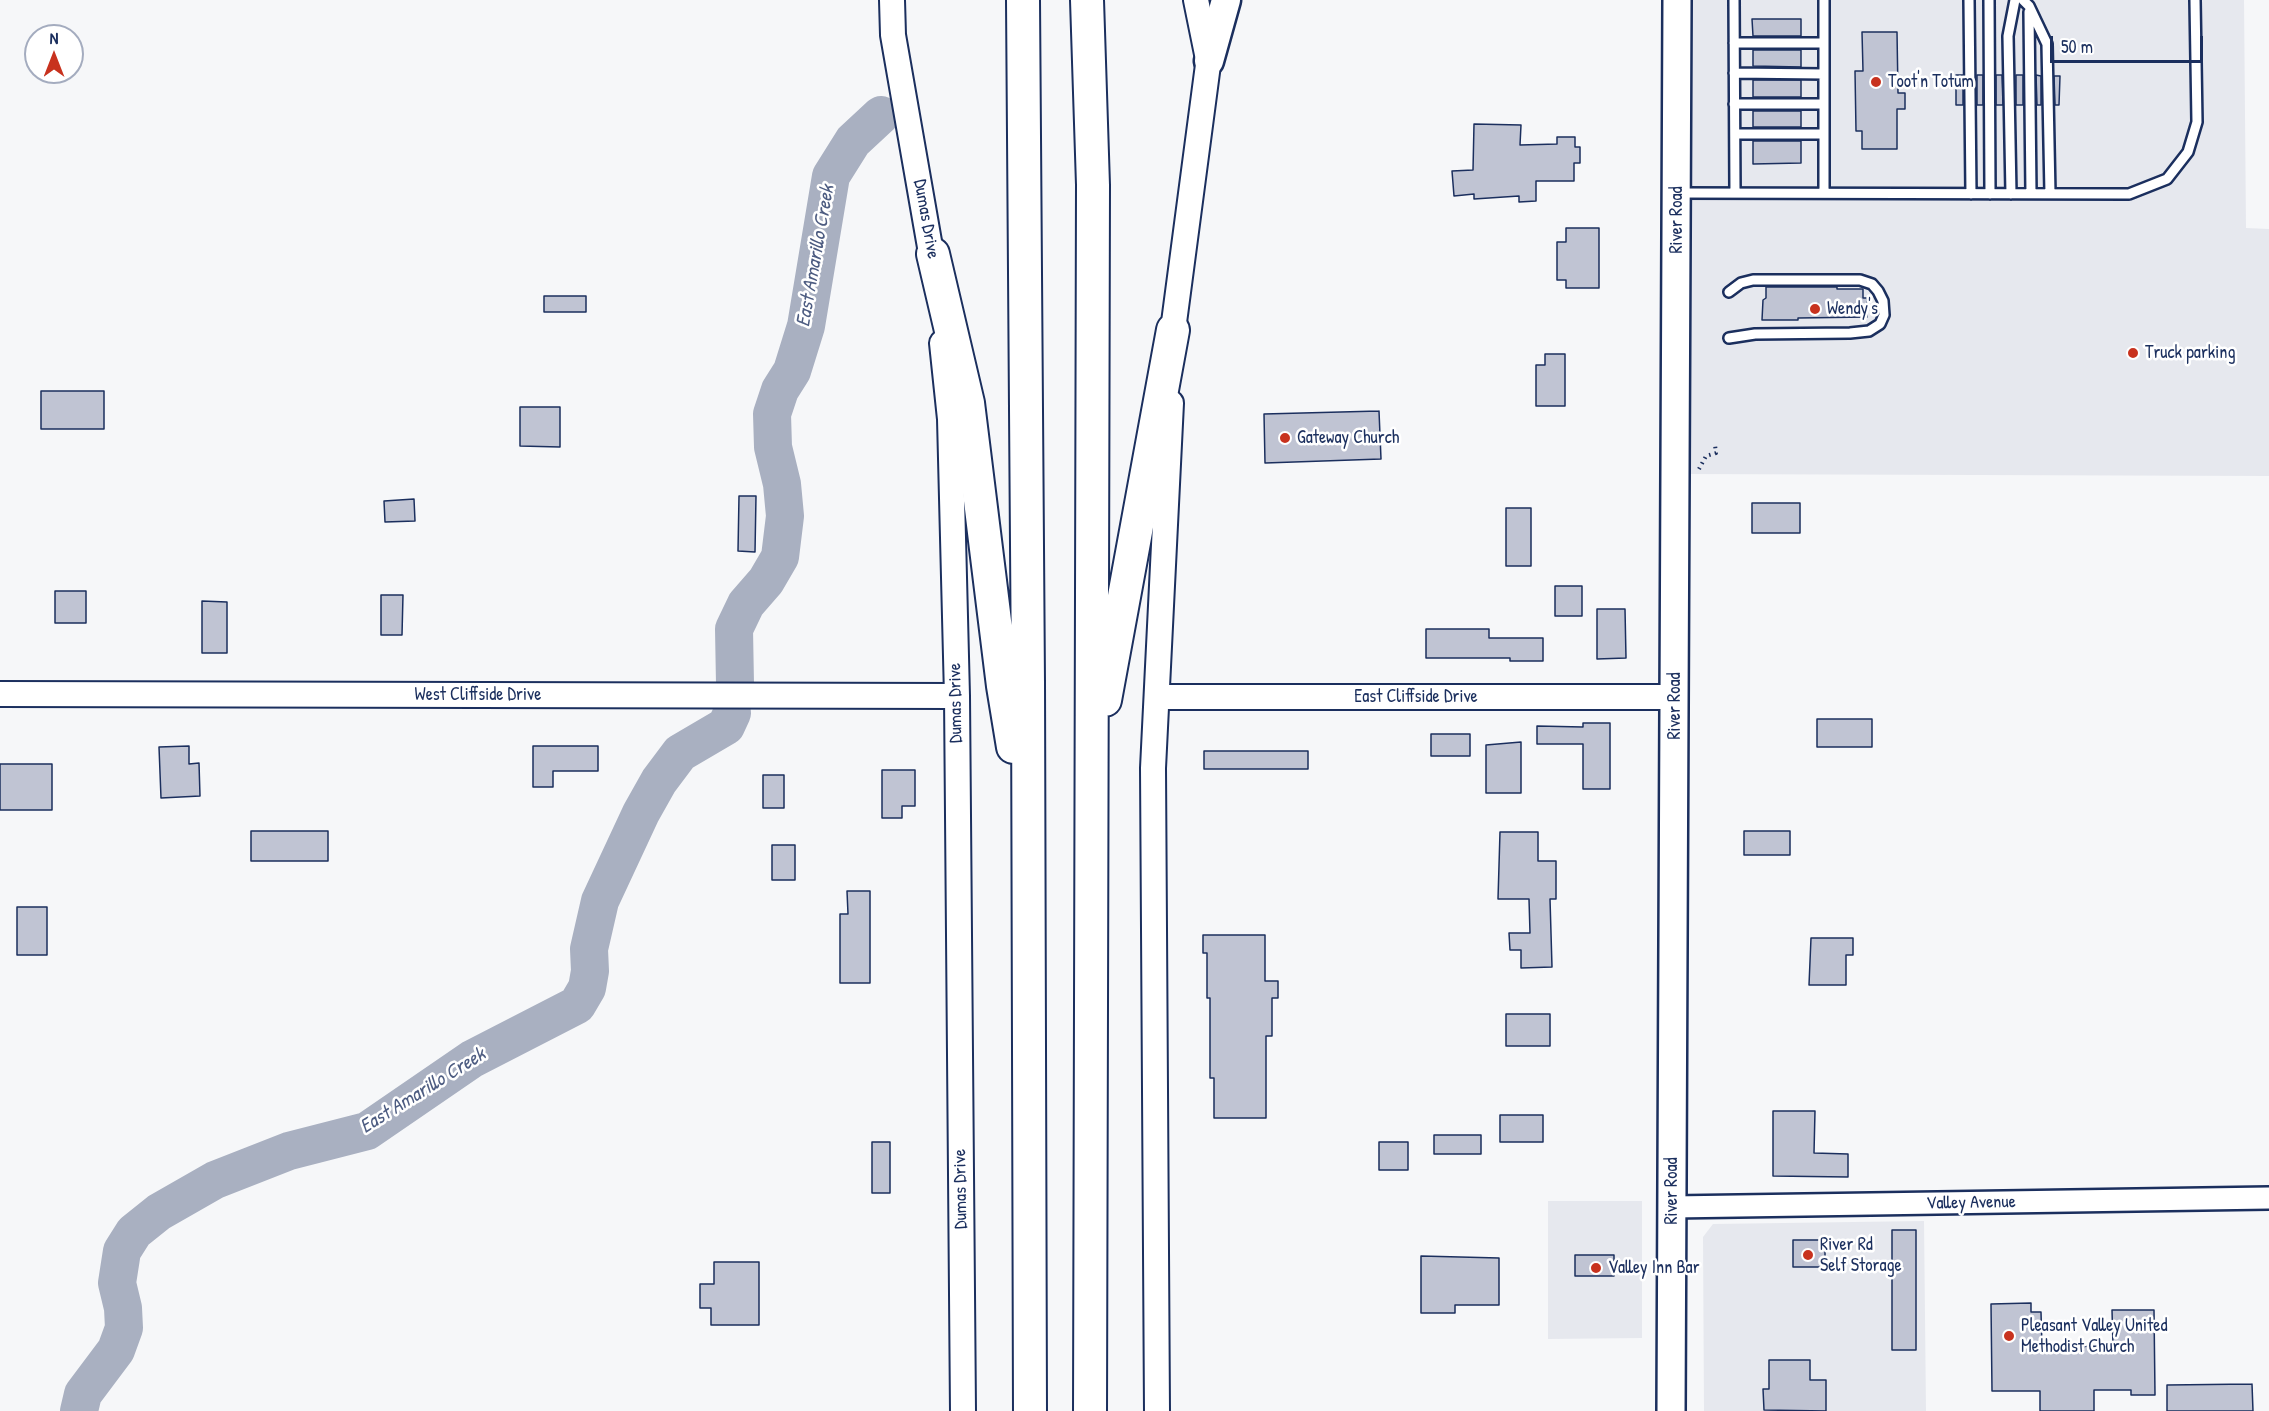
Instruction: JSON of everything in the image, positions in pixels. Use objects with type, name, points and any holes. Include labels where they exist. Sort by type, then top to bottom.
[{"type":"highway","points":[[1023,0],[1030,1411]]},
{"type":"highway","points":[[1088,0],[1093,185],[1090,1411]]},
{"type":"highway","points":[[1209,61],[1226,0]]},
{"type":"highway","points":[[933,254],[968,402],[1001,677],[1028,837]]},
{"type":"highway","points":[[1092,772],[1173,330]]},
{"type":"main road","name":"Dumas Drive","points":[[892,0],[893,34],[933,254],[950,419],[957,696],[963,1411]]},
{"type":"main road","points":[[1196,0],[1209,61]]},
{"type":"main road","points":[[1157,1411],[1153,780],[1173,330],[1215,0]]},
{"type":"main road","name":"River Road","points":[[1671,1411],[1677,0]]},
{"type":"main road","name":"West Cliffside Drive","points":[[0,694],[957,696]]},
{"type":"main road","name":"East Cliffside Drive","points":[[1157,697],[1675,697]]},
{"type":"street","name":"Valley Avenue","points":[[1672,1208],[2269,1198]]},
{"type":"lane","points":[[1734,0],[1735,193]]},
{"type":"lane","points":[[1824,0],[1824,193]]},
{"type":"lane","points":[[1969,0],[1971,194]]},
{"type":"lane","points":[[1989,0],[1990,194]]},
{"type":"lane","points":[[2011,194],[2008,36],[2014,0]]},
{"type":"lane","points":[[1677,193],[2129,194],[2167,179],[2188,152],[2197,122],[2195,0]]},
{"type":"lane","points":[[2026,3],[2031,194]]},
{"type":"lane","points":[[2026,3],[2047,44],[2050,194]]},
{"type":"lane","points":[[1734,43],[1824,43]]},
{"type":"lane","points":[[1734,73],[1824,74]]},
{"type":"lane","points":[[1734,104],[1824,104]]},
{"type":"lane","points":[[1735,134],[1824,134]]},
{"type":"lane","points":[[1728,338],[1755,334],[1869,331],[1880,324],[1884,315],[1883,301],[1878,291],[1872,284],[1860,279],[1753,279],[1741,283],[1729,292]]},
{"type":"shaded area","points":[[1691,0],[2244,0],[2246,228],[2269,229],[2269,476],[1685,474]]},
{"type":"shaded area","points":[[1548,1201],[1642,1201],[1642,1338],[1548,1339]]},
{"type":"shaded area","points":[[1924,1221],[1926,1411],[1704,1411],[1703,1237],[1713,1224]]},
{"type":"building","points":[[1752,19],[1801,19],[1801,36],[1753,36]]},
{"type":"building","name":"Toot'n Totum","points":[[1862,32],[1897,32],[1898,93],[1905,93],[1905,109],[1897,109],[1897,149],[1862,149],[1862,131],[1856,131],[1855,71],[1863,71]]},
{"type":"building","points":[[1753,50],[1801,50],[1801,67],[1753,66]]},
{"type":"building","points":[[1956,75],[1963,75],[1963,105],[1956,105]]},
{"type":"building","points":[[1977,75],[1983,75],[1983,105],[1977,105]]},
{"type":"building","points":[[1996,75],[2002,75],[2003,105],[1996,105]]},
{"type":"building","points":[[2016,75],[2023,75],[2023,105],[2016,105]]},
{"type":"building","points":[[2036,75],[2041,76],[2041,105],[2037,105]]},
{"type":"building","points":[[2054,76],[2060,76],[2059,105],[2055,105]]},
{"type":"building","points":[[1753,80],[1801,80],[1801,97],[1753,97]]},
{"type":"building","points":[[1753,111],[1801,111],[1801,127],[1753,127]]},
{"type":"building","points":[[1474,124],[1521,125],[1520,145],[1557,144],[1557,137],[1575,137],[1575,147],[1580,147],[1580,163],[1574,163],[1574,181],[1536,181],[1536,201],[1519,202],[1519,196],[1474,199],[1474,194],[1454,196],[1452,171],[1473,170]]},
{"type":"building","points":[[1753,141],[1801,141],[1801,163],[1753,164]]},
{"type":"building","points":[[1566,228],[1599,228],[1599,288],[1566,288],[1566,280],[1557,280],[1557,242],[1566,242]]},
{"type":"building","name":"Wendy's","points":[[1766,287],[1863,289],[1863,298],[1867,298],[1867,317],[1762,320]]},
{"type":"building","points":[[544,296],[586,296],[586,312],[544,312]]},
{"type":"building","points":[[1545,354],[1565,354],[1565,406],[1536,406],[1536,365],[1545,365]]},
{"type":"building","points":[[41,391],[104,391],[104,429],[41,429]]},
{"type":"building","points":[[520,407],[560,407],[560,447],[520,446]]},
{"type":"building","points":[[1379,411],[1381,459],[1265,463],[1264,414]]},
{"type":"building","points":[[739,496],[756,496],[755,552],[738,551]]},
{"type":"building","points":[[414,499],[415,521],[385,522],[384,501]]},
{"type":"building","points":[[1752,503],[1800,503],[1800,533],[1752,533]]},
{"type":"building","points":[[1506,508],[1531,508],[1531,566],[1506,566]]},
{"type":"building","points":[[1555,586],[1582,586],[1582,616],[1555,616]]},
{"type":"building","points":[[55,591],[86,591],[86,623],[55,623]]},
{"type":"building","points":[[381,595],[403,595],[402,635],[381,635]]},
{"type":"building","points":[[202,601],[227,602],[227,653],[202,653]]},
{"type":"building","points":[[1597,609],[1625,609],[1626,658],[1597,659]]},
{"type":"building","points":[[1426,629],[1489,629],[1489,638],[1543,638],[1543,661],[1510,661],[1510,658],[1426,658]]},
{"type":"building","points":[[1817,719],[1872,719],[1872,747],[1817,747]]},
{"type":"building","points":[[1583,723],[1610,723],[1610,789],[1583,789],[1583,744],[1537,744],[1537,726],[1583,727]]},
{"type":"building","points":[[1431,734],[1470,734],[1470,756],[1431,756]]},
{"type":"building","points":[[1521,742],[1521,793],[1486,793],[1486,745]]},
{"type":"building","points":[[189,746],[189,764],[199,763],[200,796],[161,798],[159,747]]},
{"type":"building","points":[[533,746],[598,746],[598,771],[553,771],[553,787],[533,787]]},
{"type":"building","points":[[1204,751],[1308,751],[1308,769],[1204,769]]},
{"type":"building","points":[[0,764],[52,764],[52,810],[0,810]]},
{"type":"building","points":[[882,770],[915,770],[915,806],[902,806],[902,818],[882,818]]},
{"type":"building","points":[[763,775],[784,775],[784,808],[763,808]]},
{"type":"building","points":[[251,831],[328,831],[328,861],[251,861]]},
{"type":"building","points":[[1744,831],[1790,831],[1790,855],[1744,855]]},
{"type":"building","points":[[1500,832],[1538,832],[1538,861],[1556,861],[1556,899],[1550,899],[1552,967],[1521,968],[1521,950],[1510,950],[1509,933],[1530,933],[1529,899],[1498,899]]},
{"type":"building","points":[[772,845],[795,845],[795,880],[772,880]]},
{"type":"building","points":[[847,891],[870,891],[870,983],[840,983],[840,914],[848,914]]},
{"type":"building","points":[[17,907],[47,907],[47,955],[17,955]]},
{"type":"building","points":[[1203,935],[1265,935],[1265,981],[1278,981],[1278,998],[1272,998],[1272,1036],[1266,1036],[1266,1118],[1214,1118],[1214,1078],[1210,1078],[1210,998],[1207,998],[1207,953],[1203,953]]},
{"type":"building","points":[[1811,938],[1853,938],[1853,955],[1846,955],[1846,985],[1809,985]]},
{"type":"building","points":[[1506,1014],[1550,1014],[1550,1046],[1506,1046]]},
{"type":"building","points":[[1773,1111],[1815,1111],[1814,1153],[1848,1154],[1848,1177],[1773,1176]]},
{"type":"building","points":[[1500,1115],[1543,1115],[1543,1142],[1500,1142]]},
{"type":"building","points":[[1434,1135],[1481,1135],[1481,1154],[1434,1154]]},
{"type":"building","points":[[872,1142],[890,1142],[890,1193],[872,1193]]},
{"type":"building","points":[[1379,1142],[1408,1142],[1408,1170],[1379,1170]]},
{"type":"building","points":[[1892,1230],[1916,1230],[1916,1350],[1892,1350]]},
{"type":"building","points":[[1793,1240],[1825,1240],[1825,1267],[1793,1267]]},
{"type":"building","points":[[1575,1255],[1614,1255],[1614,1276],[1575,1276]]},
{"type":"building","points":[[1421,1256],[1499,1258],[1499,1305],[1455,1305],[1455,1313],[1421,1313]]},
{"type":"building","points":[[714,1262],[759,1262],[759,1325],[711,1325],[711,1308],[700,1308],[700,1284],[714,1284]]},
{"type":"building","points":[[2031,1303],[2031,1312],[2041,1312],[2042,1347],[2113,1346],[2112,1310],[2154,1310],[2155,1395],[2131,1395],[2131,1390],[2094,1390],[2094,1411],[2040,1411],[2040,1391],[1992,1391],[1991,1304]]},
{"type":"building","points":[[1769,1360],[1810,1360],[1810,1380],[1826,1380],[1826,1411],[1764,1410],[1763,1389],[1769,1389]]},
{"type":"building","points":[[2252,1384],[2253,1411],[2167,1411],[2167,1385]]},
{"type":"waterway","name":"East Amarillo Creek","points":[[735,684],[734,629],[746,604],[766,581],[780,557],[785,516],[782,484],[773,447],[772,414],[780,390],[792,371],[806,326],[831,176],[853,141],[881,115]]},
{"type":"waterway","name":"East Amarillo Creek","points":[[79,1411],[83,1394],[116,1350],[124,1328],[123,1308],[117,1283],[122,1251],[134,1232],[159,1212],[215,1180],[289,1151],[367,1131],[472,1059],[577,1005],[587,988],[590,971],[589,949],[600,901],[641,813],[659,781],[680,753],[726,726],[732,713]]},
{"type":"place","name":"Toot'n Totum","points":[[1876,82]]},
{"type":"place","name":"Wendy's","points":[[1815,309]]},
{"type":"place","name":"Truck parking","points":[[2133,353]]},
{"type":"place","name":"Gateway Church","points":[[1285,438]]},
{"type":"place","name":"River Rd Self Storage","points":[[1808,1255]]},
{"type":"place","name":"Valley Inn Bar","points":[[1596,1268]]},
{"type":"place","name":"Pleasant Valley United Methodist Church","points":[[2009,1336]]}]
